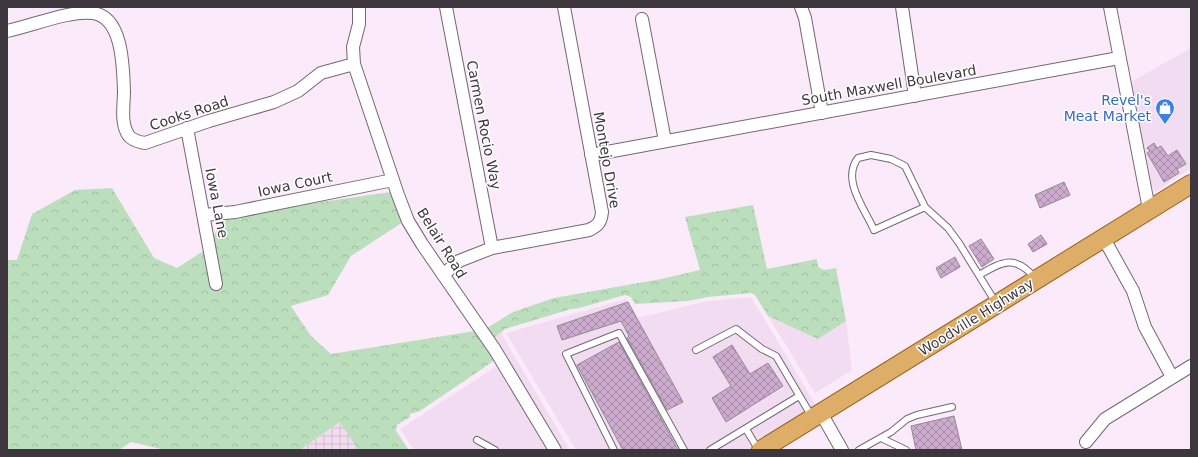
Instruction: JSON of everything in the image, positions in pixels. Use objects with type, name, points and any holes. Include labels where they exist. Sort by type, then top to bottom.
[{"type":"main road","name":"Woodville Highway","points":[[760,450],[1191,184]]},
{"type":"street","name":"Belair Road","points":[[359,7],[359,24],[353,47],[354,64],[408,221],[495,350],[555,450]]},
{"type":"street","name":"Carmen Rocio Way","points":[[446,7],[492,248]]},
{"type":"street","name":"Montejo Drive","points":[[443,275],[459,261],[492,248],[589,230],[596,227],[601,221],[602,212],[564,7]]},
{"type":"street","points":[[801,7],[805,18],[822,113]]},
{"type":"street","points":[[902,7],[915,96]]},
{"type":"street","points":[[1110,7],[1149,209]]},
{"type":"street","name":"Cooks Road","points":[[7,31],[73,13],[92,13],[102,11],[116,34],[122,68],[124,123],[128,135],[139,142],[145,143],[187,128],[274,102],[298,91],[321,73],[354,64]]},
{"type":"street","points":[[642,19],[665,142]]},
{"type":"street","name":"South Maxwell Boulevard","points":[[591,155],[1120,58]]},
{"type":"street","name":"Iowa Lane","points":[[187,128],[216,284]]},
{"type":"street","name":"Iowa Court","points":[[204,215],[235,212],[393,180]]},
{"type":"street","points":[[1103,237],[1133,291],[1145,327],[1172,378]]},
{"type":"street","points":[[1086,442],[1105,419],[1191,366]]},
{"type":"street","points":[[817,416],[842,450]]},
{"type":"lane","points":[[925,207],[874,230],[857,198],[852,177],[853,165],[858,158],[871,156],[891,159],[905,166],[925,207],[948,228],[997,304]]},
{"type":"lane","points":[[979,275],[999,263],[1010,262],[1026,268],[1036,280]]},
{"type":"lane","points":[[696,350],[736,329],[762,348],[776,356],[799,396],[817,416]]},
{"type":"lane","points":[[614,450],[566,354],[619,333],[684,450]]},
{"type":"lane","points":[[710,450],[799,396]]},
{"type":"lane","points":[[859,450],[881,438],[907,419],[917,415],[952,407]]},
{"type":"lane","points":[[746,428],[760,450]]},
{"type":"lane","points":[[881,438],[906,450]]},
{"type":"lane","points":[[477,440],[495,450]]},
{"type":"shaded area","name":"Revel's Meat Market","points":[[1191,48],[1191,168],[1155,192],[1147,179],[1131,82]]},
{"type":"shaded area","points":[[751,297],[817,407],[748,450],[576,450],[506,333],[626,299],[637,318],[708,301]]},
{"type":"shaded area","points":[[768,316],[818,339],[846,321],[852,370],[815,393]]},
{"type":"shaded area","points":[[504,331],[502,335],[570,450],[562,450],[494,338]]},
{"type":"shaded area","points":[[497,366],[548,450],[414,450],[400,429]]},
{"type":"shaded area","points":[[341,422],[358,450],[300,450]]},
{"type":"green space","points":[[112,188],[154,258],[177,268],[205,250],[222,222],[251,212],[391,192],[403,222],[351,256],[328,295],[291,306],[311,336],[331,354],[475,331],[495,360],[420,411],[410,414],[410,417],[397,425],[396,431],[409,450],[358,450],[340,422],[300,450],[165,450],[131,442],[119,450],[7,450],[7,260],[17,260],[32,214],[75,190]]},
{"type":"green space","points":[[753,205],[767,269],[817,259],[818,267],[824,270],[836,268],[846,321],[818,339],[768,316],[755,295],[751,293],[708,297],[688,301],[635,304],[631,297],[625,295],[571,309],[505,329],[494,338],[487,328],[513,312],[554,298],[661,279],[700,270],[685,217]]},
{"type":"building","points":[[1154,143],[1157,148],[1161,146],[1168,156],[1177,150],[1186,164],[1177,169],[1179,173],[1164,182],[1147,153],[1150,151],[1147,148]]},
{"type":"building","points":[[1064,182],[1070,195],[1040,208],[1035,195]]},
{"type":"building","points":[[1041,235],[1047,244],[1033,252],[1028,244]]},
{"type":"building","points":[[981,239],[994,259],[982,267],[969,246]]},
{"type":"building","points":[[955,257],[960,267],[941,278],[936,268]]},
{"type":"building","points":[[628,302],[683,402],[667,410],[627,338],[629,336],[621,321],[562,340],[557,326]]},
{"type":"building","points":[[619,342],[678,450],[623,450],[577,365]]},
{"type":"building","points":[[732,345],[750,374],[768,363],[783,386],[726,422],[712,398],[731,386],[713,357]]},
{"type":"building","points":[[954,416],[962,450],[916,450],[911,426]]},
{"type":"place","name":"Revel's Meat Market","points":[[1165,125]]}]
